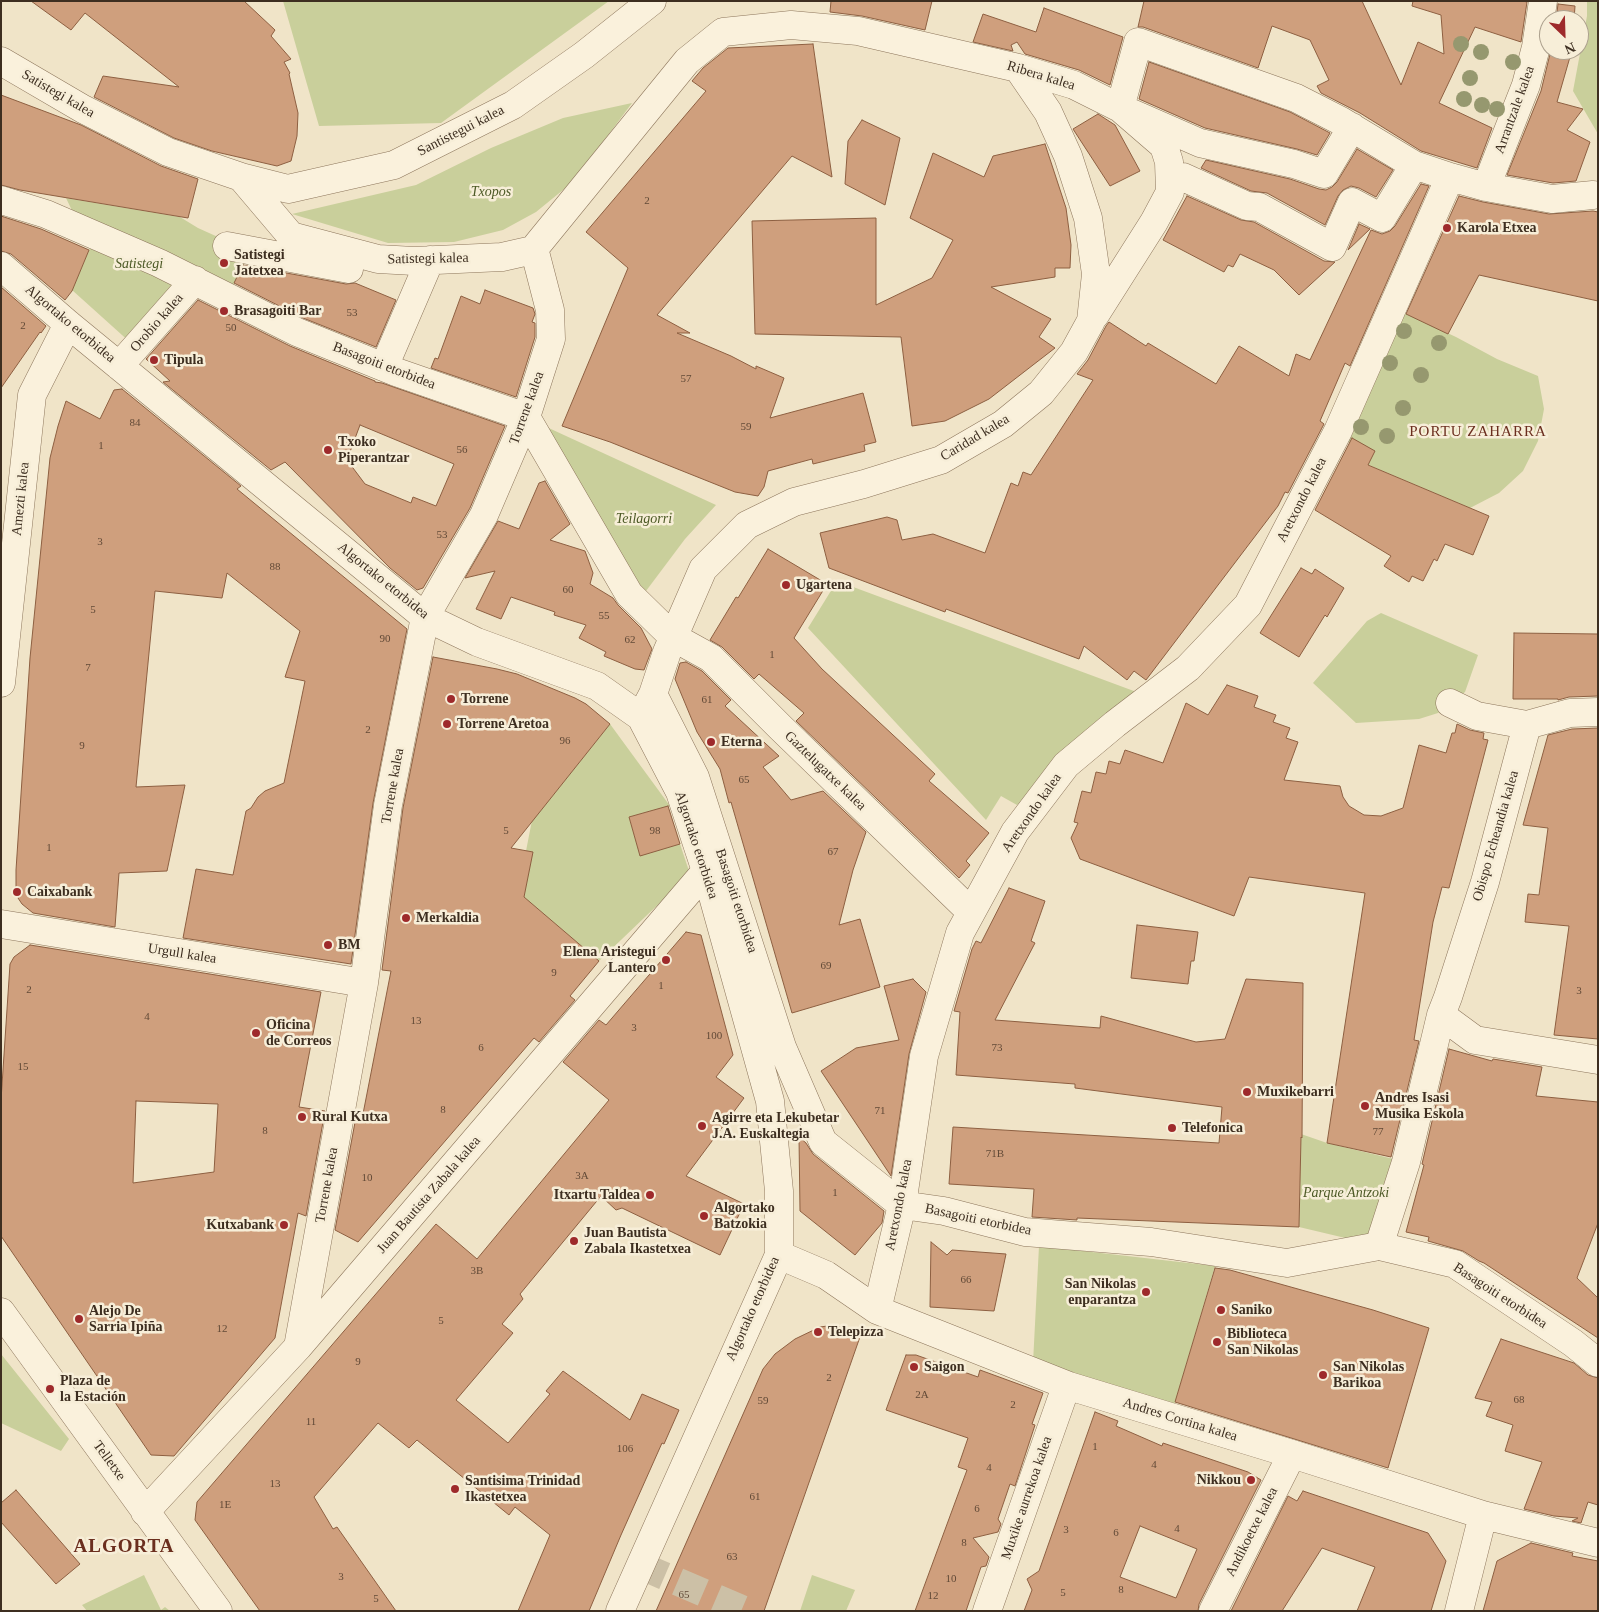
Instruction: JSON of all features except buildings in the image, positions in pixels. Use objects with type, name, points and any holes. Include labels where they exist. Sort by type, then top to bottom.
[{"type":"street","name":"Santistegui kalea","points":[[241,177],[288,189],[394,165],[513,104],[584,55],[652,1]]},
{"type":"street","name":"Arrantzale kalea","points":[[1486,187],[1526,85],[1536,48],[1543,1]]},
{"type":"street","name":"Ribera kalea","points":[[533,250],[687,61],[723,32],[791,25],[858,31],[1018,68],[1074,85],[1120,108],[1200,143],[1294,164],[1324,174],[1352,127]]},
{"type":"street","points":[[1176,185],[1164,146],[1120,108],[1138,42],[1296,98],[1352,127],[1414,165],[1486,187],[1552,199],[1593,195]]},
{"type":"street","name":"Satistegi kalea","points":[[1,61],[83,109],[168,152],[241,177],[291,236],[378,259],[414,262],[428,267],[502,257],[533,250]]},
{"type":"street","name":"Caridad kalea","points":[[647,706],[673,637],[703,568],[747,525],[794,502],[864,484],[941,460],[1003,424],[1040,393],[1074,352],[1090,321],[1096,274],[1088,218],[1068,156],[1048,112],[1018,68]]},
{"type":"street","points":[[1090,321],[1176,185],[1189,170],[1200,143]]},
{"type":"street","points":[[1176,185],[1247,206],[1259,207],[1332,247],[1352,202],[1382,218],[1414,165]]},
{"type":"street","name":"Aretxondo kalea","points":[[877,1310],[902,1205],[924,1056],[960,933],[1016,832],[1066,765],[1115,724],[1188,668],[1248,605],[1338,431],[1450,177]]},
{"type":"street","name":"Basagoiti etorbidea","points":[[1,200],[46,214],[159,263],[297,332],[384,367],[526,417]]},
{"type":"street","points":[[227,246],[372,273],[428,267],[384,367]]},
{"type":"street","name":"Torrene kalea","points":[[298,1348],[364,983],[388,805],[425,617],[484,515],[526,417],[551,339],[550,310],[533,250]]},
{"type":"street","name":"Algortako etorbidea","points":[[1,266],[68,324],[425,617],[477,642],[647,706],[680,792],[706,872],[770,1101],[779,1191],[779,1255],[620,1611]]},
{"type":"street","name":"Orobio kalea","points":[[119,366],[195,280]]},
{"type":"street","name":"Amezti kalea","points":[[1,683],[32,395],[68,324]]},
{"type":"street","points":[[526,417],[629,594],[673,637]]},
{"type":"street","name":"Gaztelugatxe kalea","points":[[673,637],[711,658],[971,912]]},
{"type":"street","points":[[1450,704],[1477,716],[1527,725],[1570,713],[1598,712]]},
{"type":"street","name":"Basagoiti etorbidea","points":[[647,706],[695,777],[782,1047],[823,1142],[902,1205],[944,1211],[1025,1232],[1151,1242],[1287,1263],[1379,1246],[1455,1264],[1573,1343],[1598,1363]]},
{"type":"street","name":"Obispo Echeandia kalea","points":[[1379,1246],[1406,1162],[1441,1015],[1485,882],[1527,725]]},
{"type":"street","name":"Juan Bautista Zabala kalea","points":[[146,1512],[298,1348],[706,872]]},
{"type":"street","name":"Urgull kalea","points":[[1,924],[364,983]]},
{"type":"street","points":[[1441,1015],[1475,1040],[1598,1060]]},
{"type":"street","name":"Andres Cortina kalea","points":[[779,1255],[826,1275],[877,1310],[1069,1386],[1483,1515],[1598,1543]]},
{"type":"street","name":"Telletxe","points":[[1,1312],[218,1611]]},
{"type":"street","name":"Muxike aurrekoa kalea","points":[[987,1611],[1062,1398],[1069,1386]]},
{"type":"street","name":"Andikoetxe kalea","points":[[1213,1611],[1292,1454]]},
{"type":"street","points":[[1458,1611],[1483,1515]]},
{"type":"green space","points":[[283,1],[609,1],[441,123],[319,126]]},
{"type":"green space","points":[[1587,1],[1598,1],[1598,134],[1573,91],[1579,60],[1589,60],[1589,10],[1587,10]]},
{"type":"green space","name":"Txopos","points":[[632,103],[574,181],[536,212],[503,230],[454,242],[388,243],[292,214],[416,185],[491,148],[563,118]]},
{"type":"green space","name":"Satistegi","points":[[66,198],[180,217],[198,228],[229,242],[246,260],[231,291],[185,290],[132,344],[72,290],[90,248]]},
{"type":"green space","points":[[1398,310],[1456,337],[1497,359],[1538,376],[1544,409],[1538,441],[1523,471],[1499,493],[1470,508],[1359,461],[1343,432]]},
{"type":"green space","name":"Teilagorri","points":[[540,424],[716,505],[685,539],[640,599]]},
{"type":"green space","points":[[837,581],[1150,697],[1017,805],[1001,796],[986,820],[808,628]]},
{"type":"green space","points":[[1381,613],[1478,655],[1465,692],[1438,713],[1419,719],[1356,723],[1313,683],[1367,621]]},
{"type":"green space","points":[[610,724],[670,806],[629,817],[640,855],[680,844],[690,874],[599,961],[521,895],[532,852],[526,851],[534,810],[540,811]]},
{"type":"green space","name":"Parque Antzoki","points":[[1301,1134],[1327,1143],[1406,1162],[1379,1246],[1299,1227]]},
{"type":"green space","points":[[1039,1246],[1215,1266],[1174,1406],[1033,1363]]},
{"type":"green space","points":[[1,1354],[69,1439],[61,1451],[1,1423]]},
{"type":"green space","points":[[144,1575],[161,1610],[165,1607],[170,1611],[87,1611],[82,1605]]},
{"type":"green space","points":[[812,1575],[855,1590],[846,1611],[800,1611]]},
{"type":"tunnel","points":[[639,1565],[746,1611]]},
{"type":"place","name":"Karola Etxea","points":[[1447,228]]},
{"type":"place","name":"Satistegi Jatetxea","points":[[224,263]]},
{"type":"place","name":"Brasagoiti Bar","points":[[224,311]]},
{"type":"place","name":"Tipula","points":[[154,360]]},
{"type":"place","name":"Txoko Piperantzar","points":[[328,450]]},
{"type":"place","name":"Ugartena","points":[[786,585]]},
{"type":"place","name":"Torrene","points":[[451,699]]},
{"type":"place","name":"Torrene Aretoa","points":[[447,724]]},
{"type":"place","name":"Eterna","points":[[711,742]]},
{"type":"place","name":"Caixabank","points":[[17,892]]},
{"type":"place","name":"Merkaldia","points":[[406,918]]},
{"type":"place","name":"BM","points":[[328,945]]},
{"type":"place","name":"Elena Aristegui Lantero","points":[[666,960]]},
{"type":"place","name":"Oficina de Correos","points":[[256,1033]]},
{"type":"place","name":"Muxikebarri","points":[[1247,1092]]},
{"type":"place","name":"Andres Isasi Musika Eskola","points":[[1365,1106]]},
{"type":"place","name":"Rural Kutxa","points":[[302,1117]]},
{"type":"place","name":"Agirre eta Lekubetar J.A. Euskaltegia","points":[[702,1126]]},
{"type":"place","name":"Telefonica","points":[[1172,1128]]},
{"type":"place","name":"Itxartu Taldea","points":[[650,1195]]},
{"type":"place","name":"Algortako Batzokia","points":[[704,1216]]},
{"type":"place","name":"Kutxabank","points":[[284,1225]]},
{"type":"place","name":"Juan Bautista Zabala Ikastetxea","points":[[574,1241]]},
{"type":"place","name":"San Nikolas enparantza","points":[[1146,1292]]},
{"type":"place","name":"Saniko","points":[[1221,1310]]},
{"type":"place","name":"Alejo De Sarria Ipiña","points":[[79,1319]]},
{"type":"place","name":"Telepizza","points":[[818,1332]]},
{"type":"place","name":"Biblioteca San Nikolas","points":[[1217,1342]]},
{"type":"place","name":"Saigon","points":[[914,1367]]},
{"type":"place","name":"San Nikolas Barikoa","points":[[1323,1375]]},
{"type":"place","name":"Plaza de la Estación","points":[[50,1389]]},
{"type":"place","name":"Nikkou","points":[[1251,1480]]},
{"type":"place","name":"Santisima Trinidad Ikastetxea","points":[[455,1489]]},
{"type":"district","name":"PORTU ZAHARRA","points":[[1478,432]]},
{"type":"district","name":"ALGORTA","points":[[124,1547]]}]
